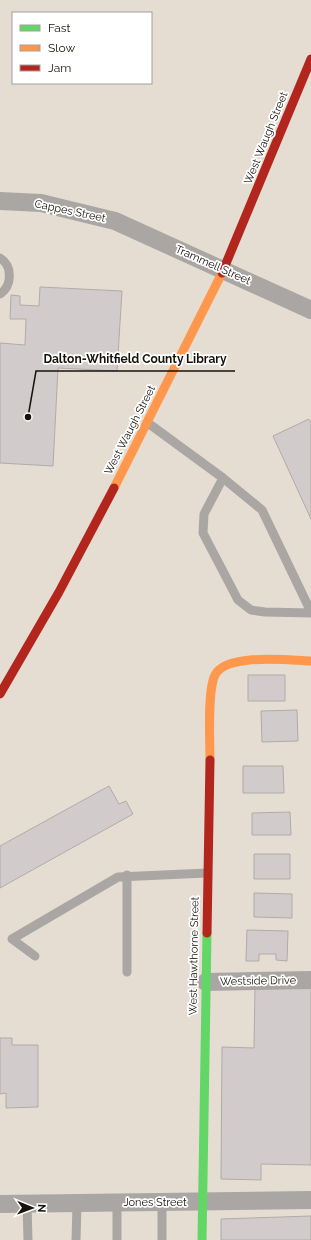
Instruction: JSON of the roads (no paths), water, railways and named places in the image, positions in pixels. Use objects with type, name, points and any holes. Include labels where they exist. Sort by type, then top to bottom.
[{"type":"street","name":"West Waugh Street","points":[[0,694],[59,592],[148,423],[224,270],[311,59]]},
{"type":"street","name":"Cappes Street","points":[[0,201],[41,203],[115,221]]},
{"type":"street","name":"Trammell Street","points":[[115,221],[311,310]]},
{"type":"street","name":"West Hawthorne Street","points":[[202,1240],[211,689],[215,673],[225,665],[242,661],[311,661]]},
{"type":"street","name":"Westside Drive","points":[[206,982],[311,980]]},
{"type":"street","name":"Jones Street","points":[[0,1204],[311,1200]]},
{"type":"lane","points":[[0,258],[8,267],[10,274],[7,288],[0,294]]},
{"type":"lane","points":[[148,423],[223,478],[262,510],[311,612],[265,612],[251,610],[238,600],[203,533],[204,514],[223,478]]},
{"type":"lane","points":[[35,956],[12,939],[118,877],[127,875],[207,873]]},
{"type":"lane","points":[[127,875],[127,972]]},
{"type":"lane","points":[[117,1202],[117,1240]]},
{"type":"lane","points":[[162,1202],[162,1240]]},
{"type":"lane","points":[[27,1203],[28,1240]]},
{"type":"lane","points":[[76,1240],[77,1204]]},
{"type":"place","name":"Dalton-Whitfield County Library","points":[[28,417]]}]
